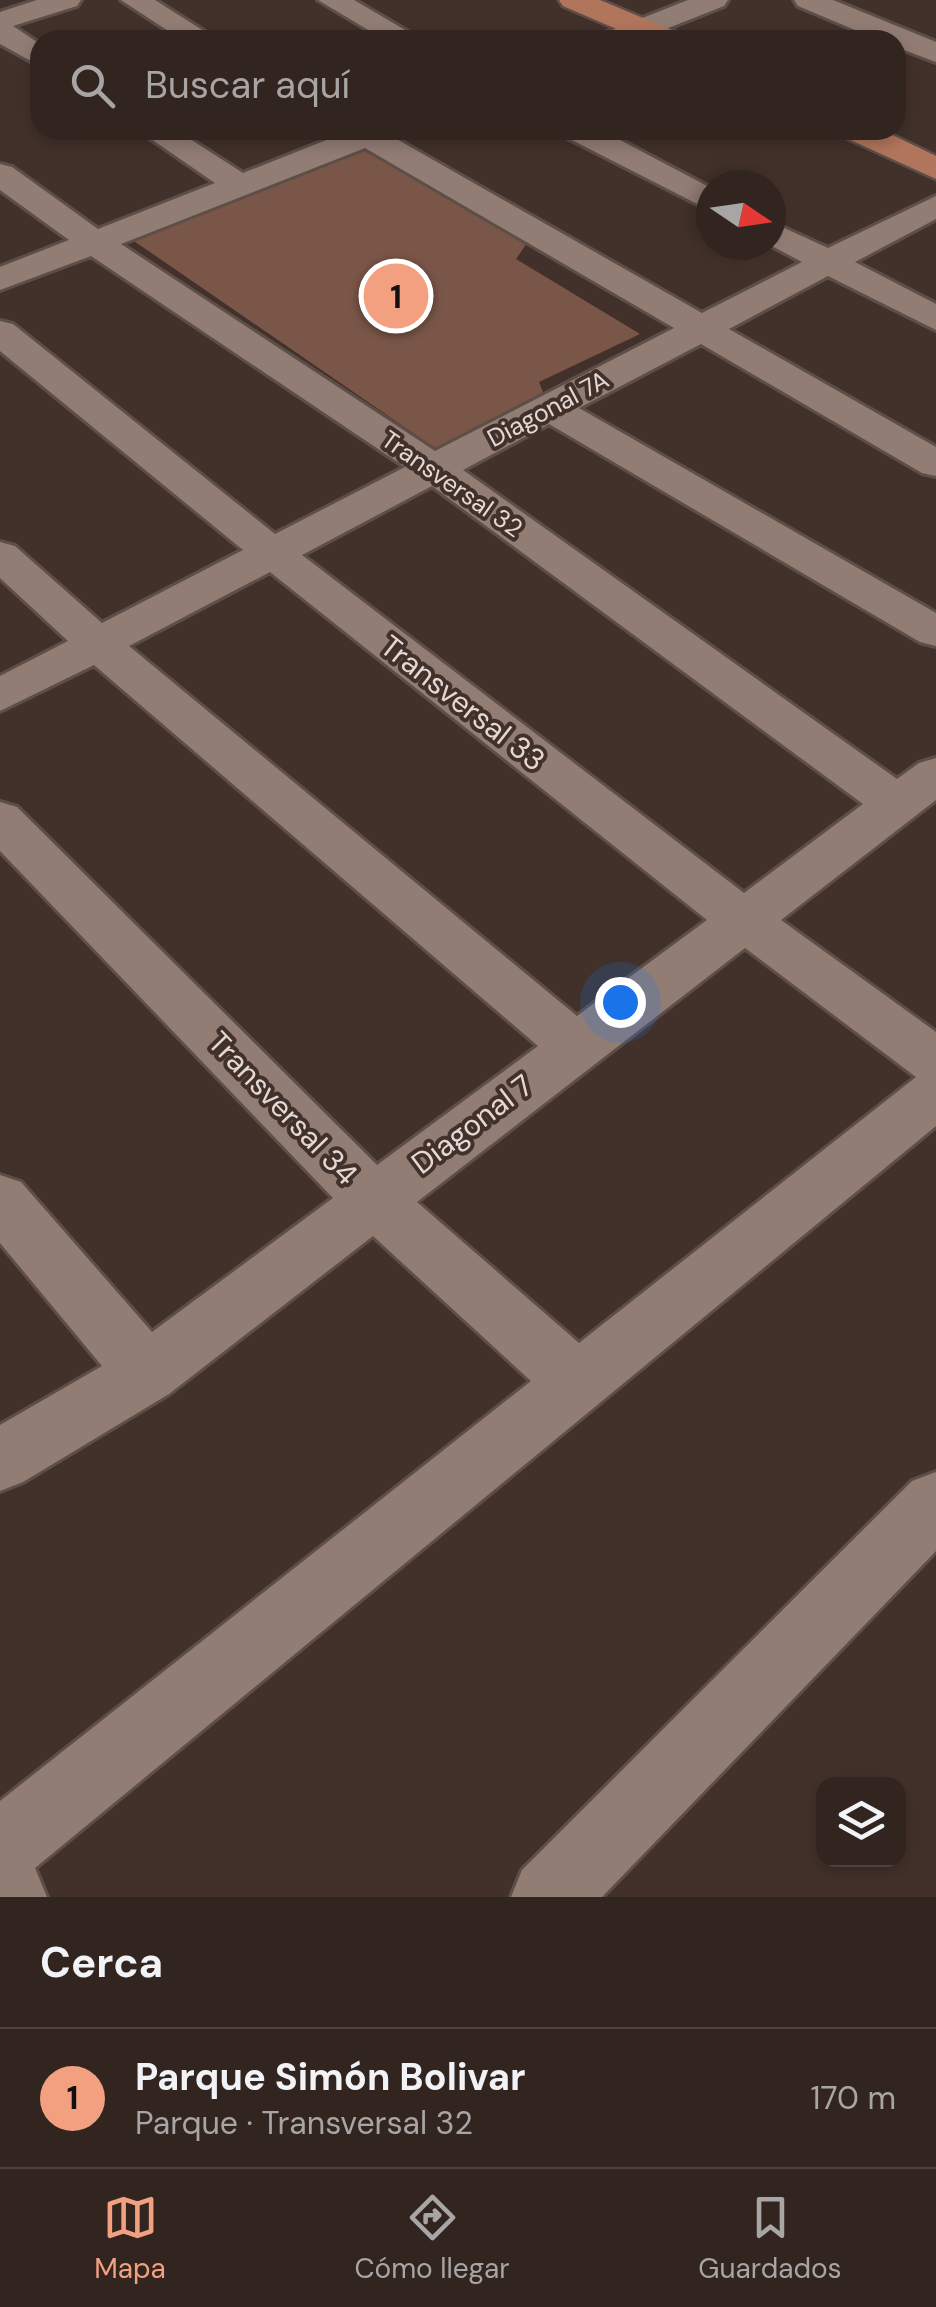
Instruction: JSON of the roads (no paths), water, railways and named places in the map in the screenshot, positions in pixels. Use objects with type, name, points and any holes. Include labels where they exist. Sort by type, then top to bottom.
[{"type":"main road","points":[[574,0],[645,30]]},
{"type":"main road","points":[[877,140],[936,168]]},
{"type":"street","points":[[0,21],[67,0]]},
{"type":"street","points":[[135,0],[187,30]]},
{"type":"street","points":[[332,0],[388,30]]},
{"type":"street","points":[[662,30],[714,0]]},
{"type":"street","points":[[808,0],[880,30]]},
{"type":"street","points":[[0,31],[30,50]]},
{"type":"street","points":[[906,41],[936,53]]},
{"type":"street","points":[[169,140],[240,186]]},
{"type":"street","points":[[0,279],[350,140]]},
{"type":"street","points":[[383,140],[936,464]]},
{"type":"street","points":[[596,140],[696,193]]},
{"type":"street","name":"Transversal 32","points":[[0,174],[94,242],[916,790]]},
{"type":"street","name":"Diagonal 7A","points":[[0,695],[936,206]]},
{"type":"street","points":[[786,240],[936,319]]},
{"type":"street","name":"Transversal 33","points":[[0,332],[271,553],[741,921],[936,1062]]},
{"type":"street","points":[[550,408],[936,632]]},
{"type":"street","points":[[0,555],[98,644],[575,1046]]},
{"type":"street","name":"Diagonal 7","points":[[0,1460],[147,1372],[916,790]]},
{"type":"street","name":"Transversal 34","points":[[0,820],[373,1200],[578,1384]]},
{"type":"street","points":[[0,1849],[936,1093]]},
{"type":"street","points":[[0,1200],[147,1372]]},
{"type":"street","points":[[548,1897],[936,1504]]},
{"type":"street","points":[[0,1880],[10,1897]]},
{"type":"place","name":"Parque Simón Bolivar","points":[[396,296]]}]
